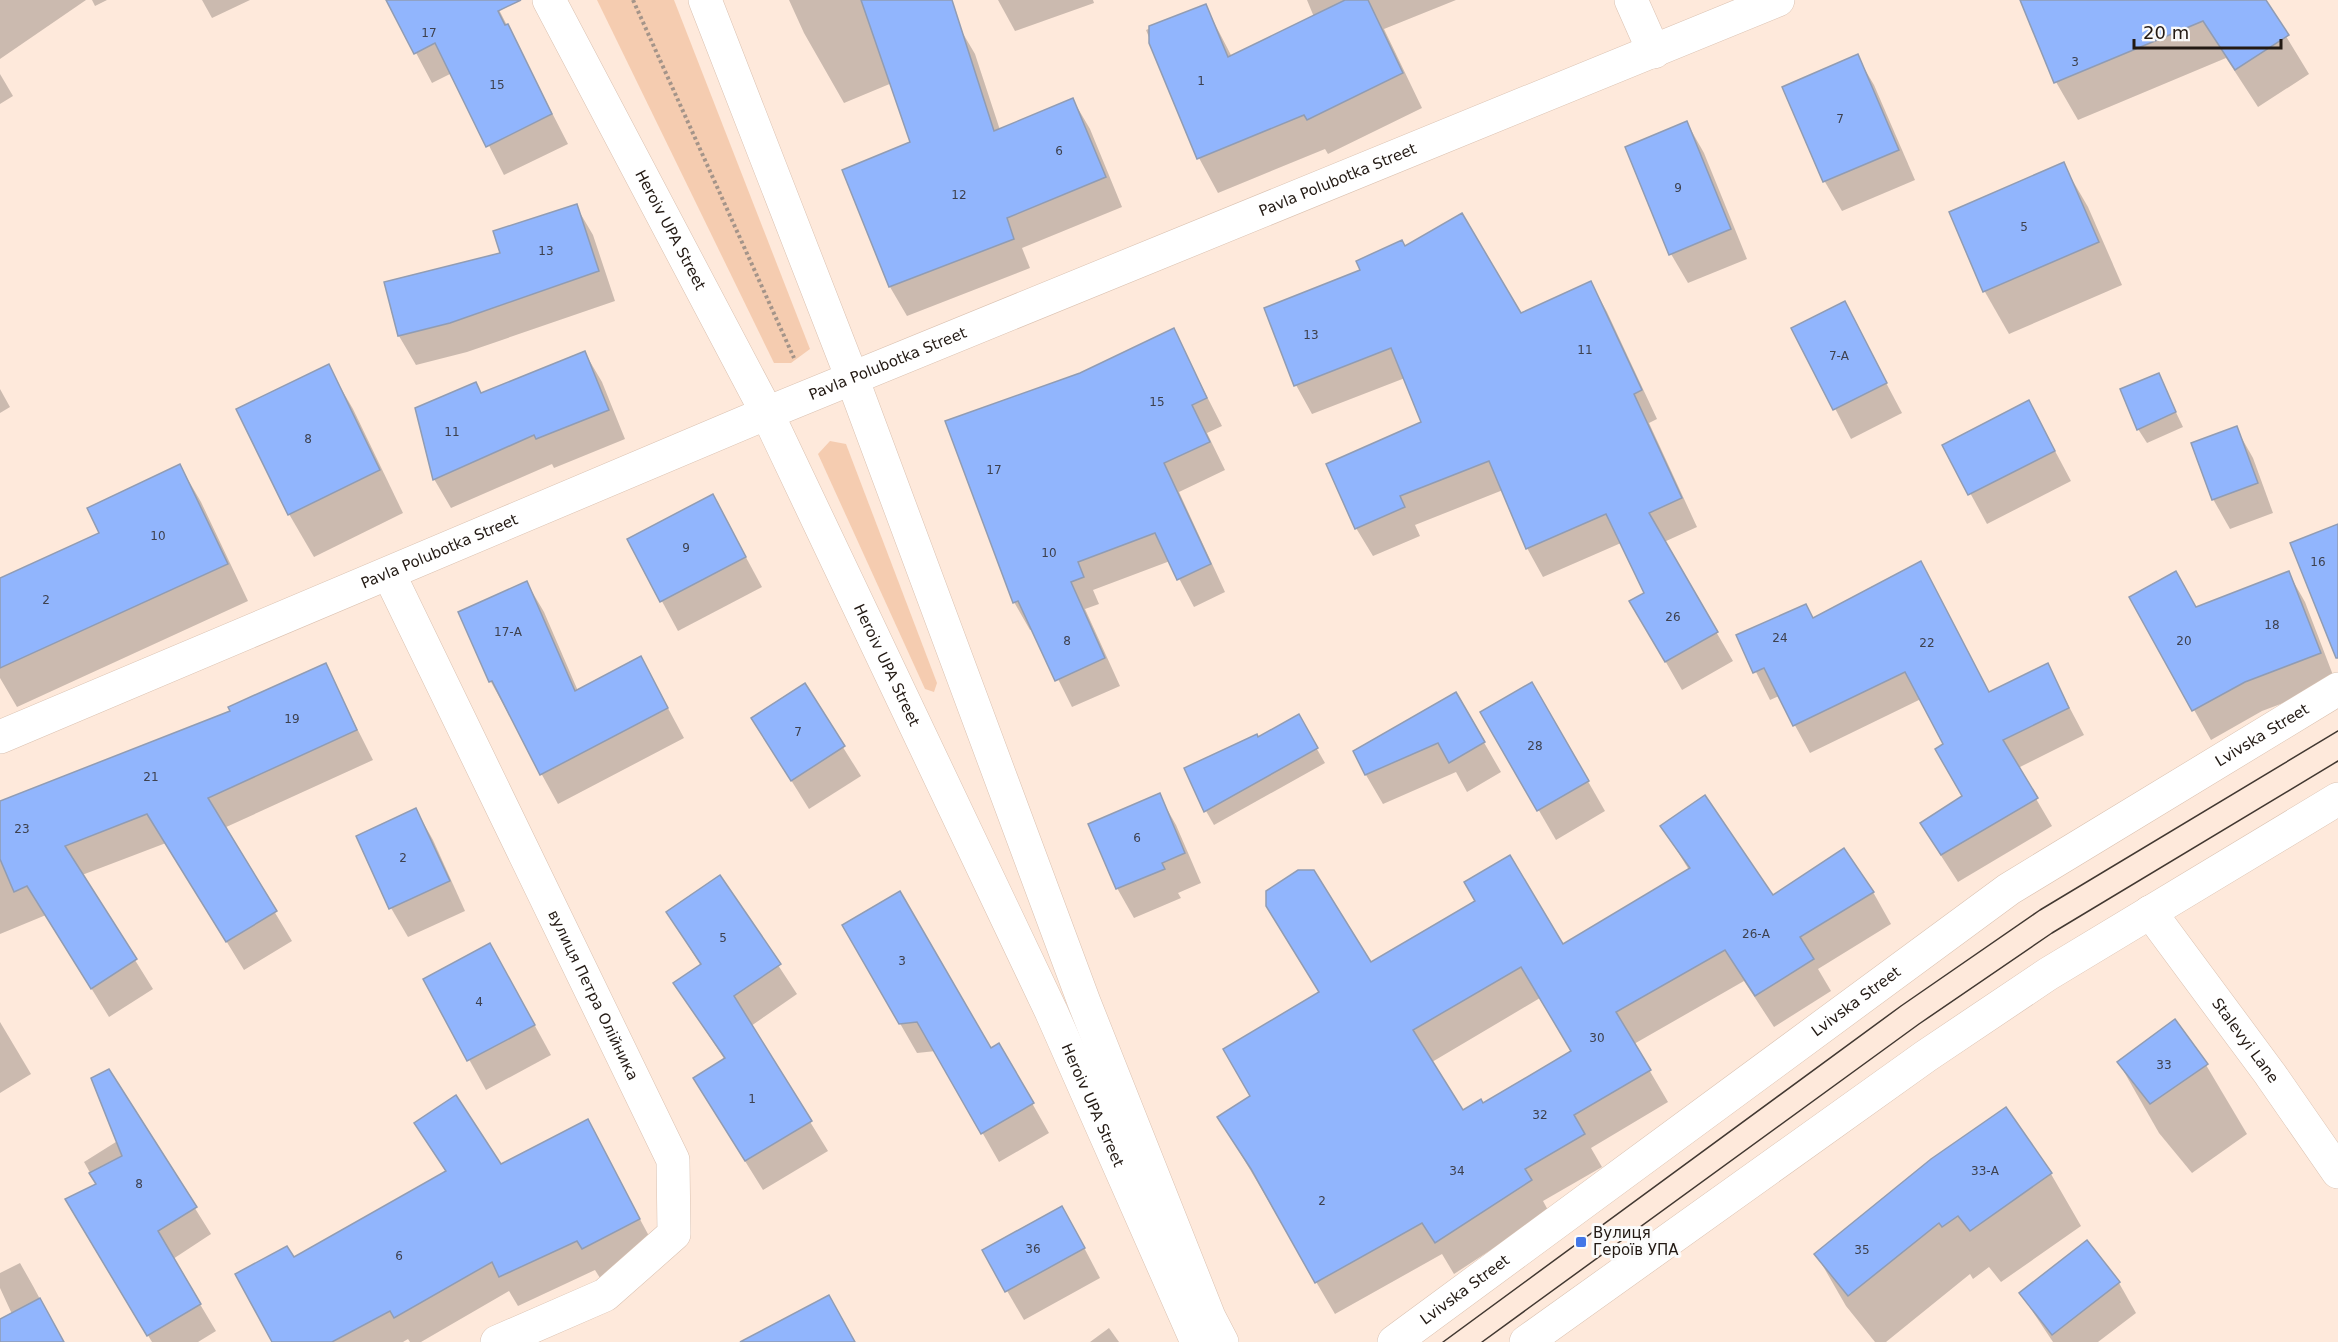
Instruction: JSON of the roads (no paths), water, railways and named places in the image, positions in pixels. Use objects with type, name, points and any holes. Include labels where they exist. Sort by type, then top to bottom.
[{"type":"street","name":"Heroiv UPA Street","points":[[549,0],[767,413],[1051,1011],[1197,1342]]},
{"type":"street","name":"Heroiv UPA Street","points":[[705,0],[852,378],[1084,1002],[1209,1317],[1222,1342]]},
{"type":"street","points":[[1631,0],[1654,52]]},
{"type":"street","name":"Pavla Polubotka Street","points":[[0,737],[767,413],[1778,0]]},
{"type":"street","name":"вулиця Петра Олійника","points":[[389,574],[673,1160],[674,1234],[605,1295],[497,1342]]},
{"type":"street","name":"Lvivska Street","points":[[1394,1342],[2009,889],[2338,689]]},
{"type":"street","points":[[1526,1342],[1926,1056],[2048,974],[2338,799]]},
{"type":"street","name":"Stalevyi Lane","points":[[2150,912],[2270,1074],[2338,1172]]},
{"type":"tram line","points":[[1443,1342],[1901,1006],[2040,910],[2338,731]]},
{"type":"tram line","points":[[1482,1342],[1919,1024],[2052,933],[2338,761]]},
{"type":"place","name":"Вулиця Героїв УПА","points":[[1581,1242]]}]
